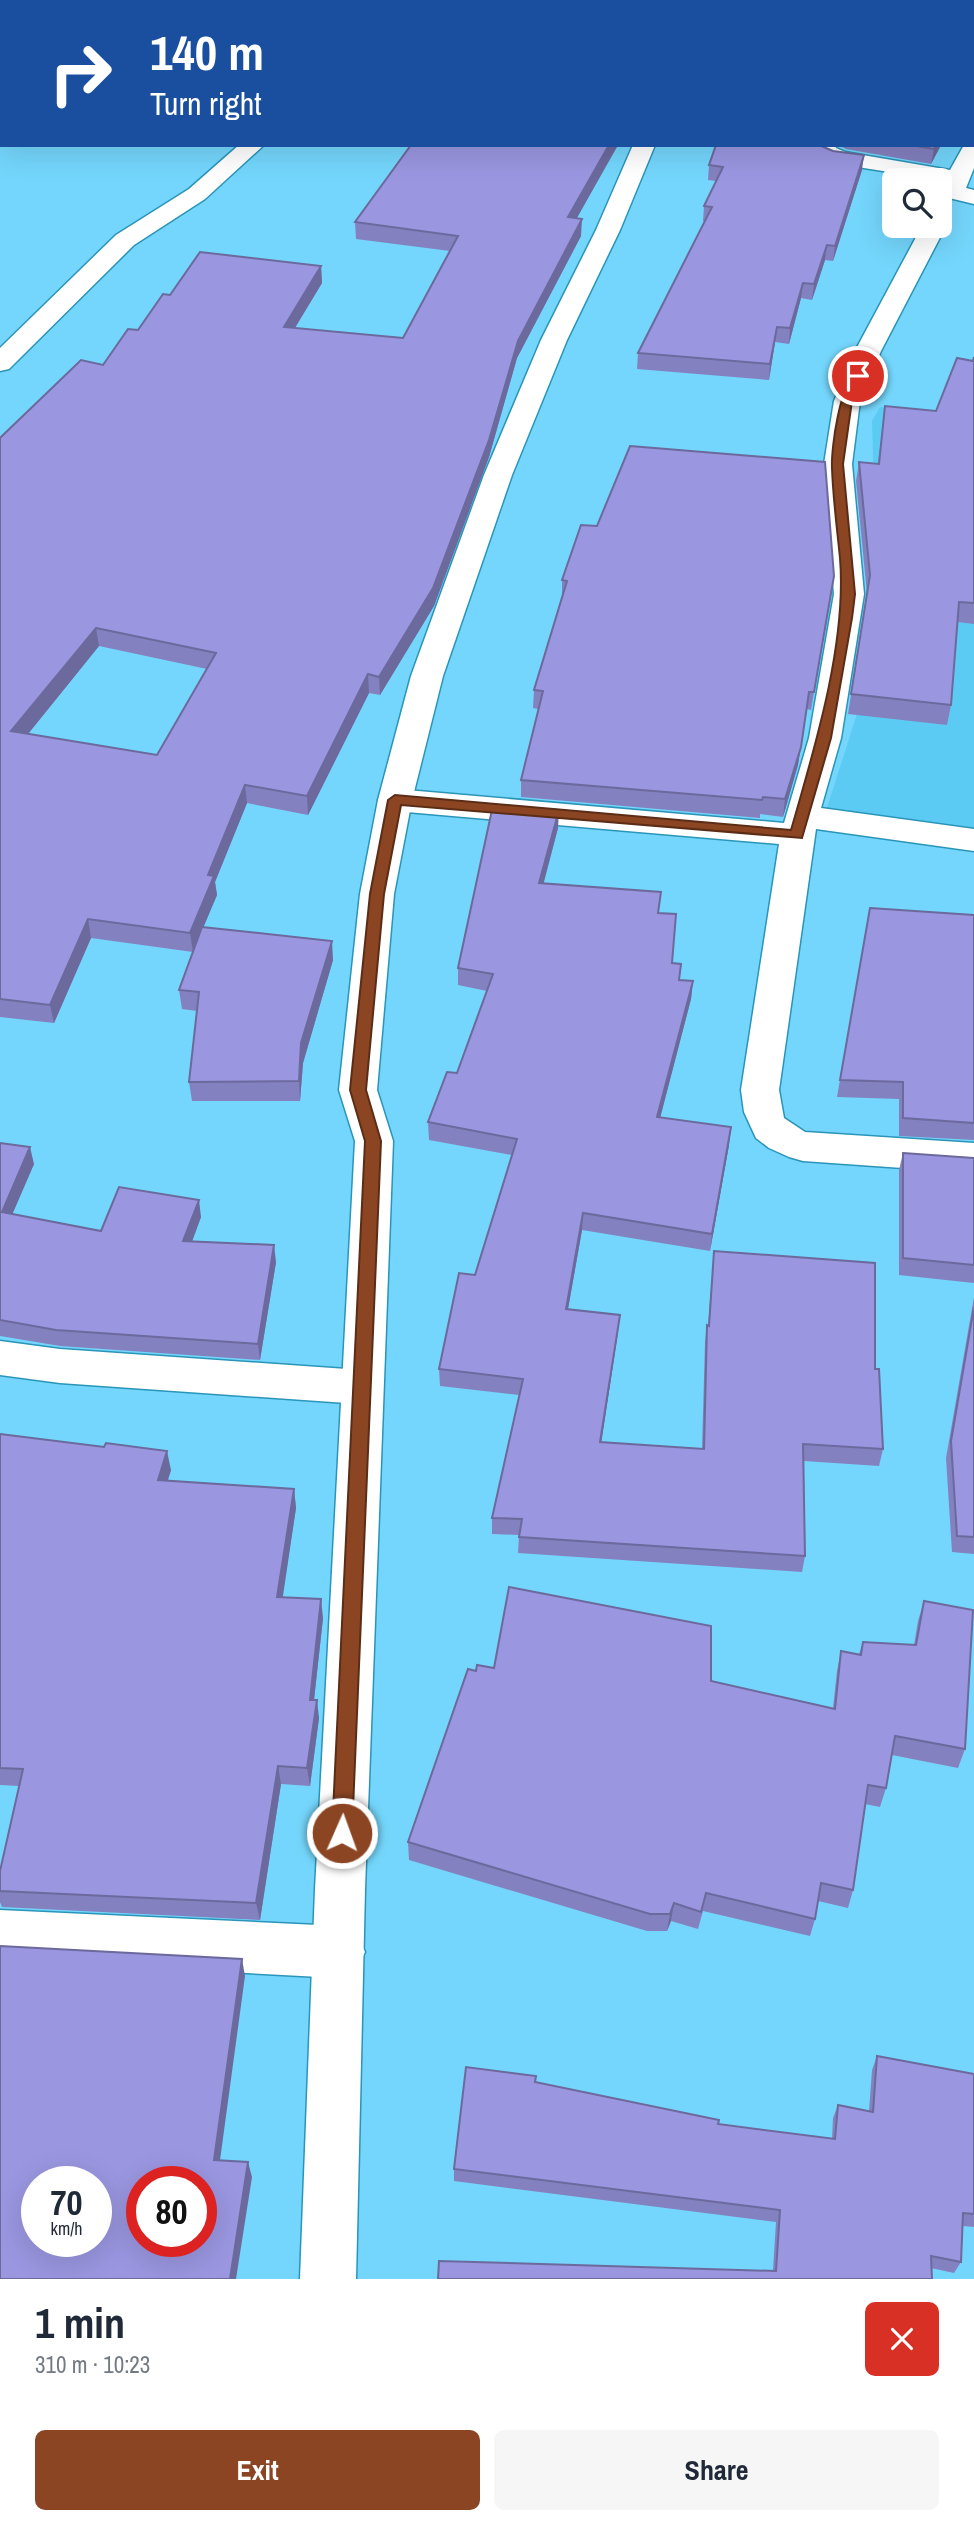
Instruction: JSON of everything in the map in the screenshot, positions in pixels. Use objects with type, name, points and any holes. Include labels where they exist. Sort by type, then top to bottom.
[{"type":"main road","points":[[0,363],[125,240],[197,194],[251,147]]},
{"type":"main road","points":[[328,2279],[361,1387],[373,1141],[358,1090],[377,894],[395,800],[427,676],[498,475],[554,340],[608,230],[643,147]]},
{"type":"main road","points":[[824,147],[825,152],[840,158],[961,189],[974,147]]},
{"type":"main road","points":[[928,238],[868,351],[846,401],[838,464],[849,594],[825,738],[800,825],[761,1078],[761,1117],[778,1138],[803,1147],[974,1158]]},
{"type":"main road","points":[[395,800],[800,825],[974,840]]},
{"type":"main road","points":[[0,1358],[60,1366],[361,1387]]},
{"type":"main road","points":[[0,1935],[339,1952]]},
{"type":"shaded area","points":[[880,407],[974,415],[974,829],[827,808],[879,645],[872,421]]},
{"type":"building","points":[[410,147],[608,147],[568,217],[582,219],[518,341],[489,440],[433,588],[379,677],[368,674],[307,796],[245,785],[208,875],[214,876],[190,933],[88,919],[50,1005],[0,999],[0,438],[81,360],[103,365],[128,329],[138,330],[163,294],[170,295],[200,252],[321,266],[284,327],[403,338],[458,236],[355,222]],"holes":[[[96,628],[216,653],[157,755],[11,731]]]},
{"type":"building","points":[[715,147],[824,147],[833,151],[864,155],[835,246],[827,245],[814,284],[803,283],[790,328],[777,327],[770,364],[638,353],[712,207],[704,206],[723,167],[709,165]]},
{"type":"building","points":[[974,357],[974,603],[959,602],[951,705],[851,694],[870,575],[859,462],[879,464],[885,406],[936,411],[957,358],[973,361]]},
{"type":"building","points":[[630,446],[825,462],[834,576],[814,692],[809,692],[801,747],[785,799],[763,797],[762,800],[521,780],[543,691],[534,690],[567,581],[562,580],[581,525],[597,526]]},
{"type":"building","points":[[493,805],[559,810],[539,883],[661,892],[658,913],[676,914],[672,963],[681,964],[679,980],[693,981],[657,1117],[731,1127],[712,1234],[583,1213],[566,1309],[620,1315],[600,1442],[704,1449],[707,1325],[709,1326],[714,1251],[875,1263],[875,1369],[879,1369],[883,1449],[803,1444],[805,1556],[519,1537],[522,1519],[492,1518],[523,1379],[439,1369],[459,1273],[475,1275],[517,1139],[428,1122],[447,1072],[457,1073],[493,974],[458,968]]},
{"type":"building","points":[[870,908],[974,915],[974,1123],[903,1118],[903,1082],[840,1080]]},
{"type":"building","points":[[202,927],[332,941],[301,1043],[299,1081],[189,1082],[199,992],[179,990]]},
{"type":"building","points":[[0,1143],[30,1147],[2,1212],[101,1231],[119,1187],[199,1200],[183,1241],[274,1245],[258,1344],[56,1330],[0,1320]]},
{"type":"building","points":[[903,1153],[974,1158],[974,1265],[903,1258]]},
{"type":"building","points":[[974,1307],[974,1537],[957,1536],[951,1441]]},
{"type":"building","points":[[0,1434],[104,1447],[106,1443],[167,1451],[158,1480],[294,1489],[277,1597],[321,1599],[310,1700],[317,1700],[307,1768],[278,1766],[256,1903],[0,1891],[0,1871],[23,1769],[0,1768]]},
{"type":"building","points":[[509,1587],[711,1626],[711,1681],[835,1709],[841,1651],[861,1655],[863,1642],[916,1645],[924,1601],[973,1610],[965,1749],[895,1736],[886,1788],[868,1785],[853,1890],[821,1883],[815,1919],[706,1893],[701,1912],[674,1903],[670,1914],[650,1914],[408,1842],[468,1669],[476,1671],[477,1665],[494,1668]]},
{"type":"building","points":[[0,1946],[242,1959],[214,2160],[248,2162],[230,2279],[0,2279]]},
{"type":"building","points":[[877,2056],[974,2074],[974,2214],[963,2213],[961,2262],[931,2256],[932,2279],[438,2279],[439,2261],[776,2271],[780,2210],[454,2169],[466,2067],[536,2076],[535,2082],[719,2120],[718,2124],[835,2139],[838,2105],[873,2112]]},
{"type":"route","points":[[342,1833],[373,1141],[358,1090],[377,894],[395,800],[797,835],[825,738],[843,642],[849,594],[838,464],[846,401],[858,376]]}]
